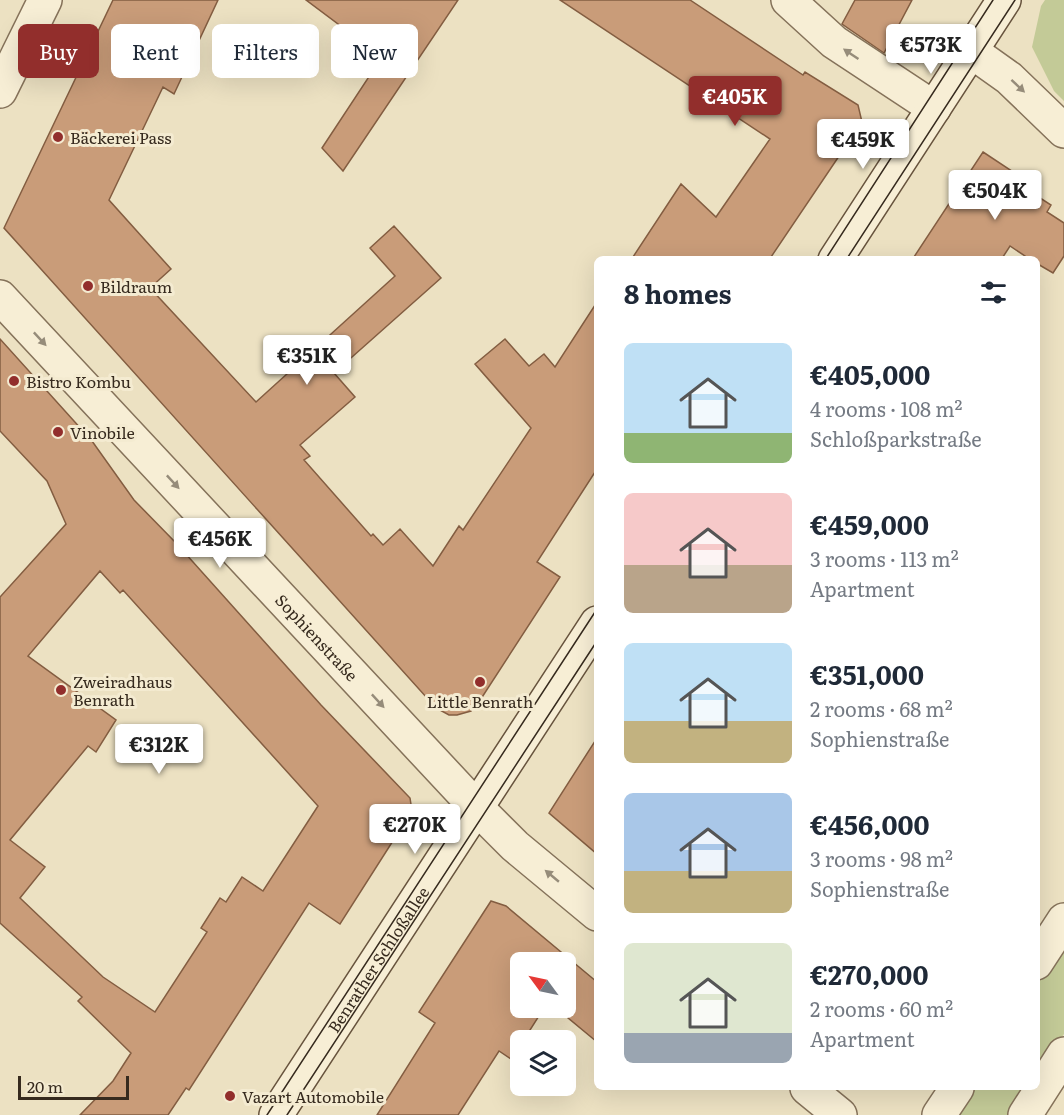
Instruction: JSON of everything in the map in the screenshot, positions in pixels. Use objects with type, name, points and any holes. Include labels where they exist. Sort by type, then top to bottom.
[{"type":"street","points":[[2,81],[45,0]]},
{"type":"street","points":[[788,0],[834,42],[934,108]]},
{"type":"street","points":[[838,256],[1004,0]]},
{"type":"street","points":[[972,51],[1009,78],[1064,131]]},
{"type":"street","name":"Sophienstraße","points":[[0,297],[476,807],[515,846],[594,912]]},
{"type":"street","name":"Benrather Schloßallee","points":[[276,1115],[594,628]]},
{"type":"street","points":[[1040,957],[1064,920]]},
{"type":"street","points":[[1025,1115],[1064,1054]]},
{"type":"street","points":[[809,1090],[840,1115]]},
{"type":"street","points":[[939,1115],[956,1090]]},
{"type":"green space","points":[[1045,0],[1064,0],[1064,101],[1054,91],[1032,47],[1041,6]]},
{"type":"green space","points":[[1064,938],[1064,1034],[1040,1071],[1040,976]]},
{"type":"green space","points":[[967,1090],[1028,1090],[1012,1115],[950,1115]]},
{"type":"building","points":[[113,0],[218,0],[200,38],[200,24],[111,24],[111,78],[181,78],[174,94],[163,87],[109,200],[171,269],[150,288],[256,402],[395,276],[370,248],[394,226],[441,278],[334,373],[355,397],[300,445],[310,456],[304,460],[371,536],[373,534],[383,545],[400,529],[433,566],[459,526],[463,530],[531,428],[475,364],[505,339],[529,366],[544,354],[555,367],[594,307],[594,474],[537,562],[560,577],[477,705],[471,711],[457,715],[449,715],[436,708],[4,228],[76,78],[99,78],[99,29]]},
{"type":"building","points":[[306,0],[458,0],[418,59],[418,24],[338,24]]},
{"type":"building","points":[[560,0],[690,0],[803,75],[805,72],[858,105],[862,122],[772,256],[634,256],[681,184],[716,217],[770,139]]},
{"type":"building","points":[[855,0],[912,0],[884,53],[842,24]]},
{"type":"building","points":[[368,78],[406,78],[343,171],[322,148]]},
{"type":"building","points":[[983,152],[1021,177],[1017,183],[1051,205],[1047,212],[1064,223],[1064,256],[1053,273],[1040,265],[1040,256],[1025,256],[1010,246],[1004,256],[915,256]]},
{"type":"building","points":[[0,339],[92,441],[134,500],[176,543],[321,705],[410,798],[412,811],[340,924],[309,903],[189,1090],[186,1088],[168,1115],[80,1115],[113,1081],[131,1053],[78,1001],[82,997],[0,923],[0,597],[66,524],[47,481],[0,431]],"holes":[[[100,571],[120,593],[123,590],[318,806],[263,891],[242,877],[226,902],[220,898],[201,928],[207,932],[155,1012],[103,977],[20,898],[45,867],[10,840],[88,746],[96,752],[116,720],[28,656]]]},
{"type":"building","points":[[594,743],[594,851],[549,813]]},
{"type":"building","points":[[491,901],[506,906],[561,952],[510,952],[510,1018],[538,1018],[530,1030],[510,1030],[510,1058],[499,1051],[458,1115],[377,1115],[435,1023],[419,1012]]},
{"type":"building","points":[[576,964],[594,979],[594,1040],[568,1018],[576,1018]]},
{"type":"tram line","points":[[828,256],[993,0]]},
{"type":"tram line","points":[[849,256],[1015,0]]},
{"type":"tram line","points":[[267,1115],[594,614]]},
{"type":"tram line","points":[[287,1115],[594,646]]},
{"type":"place","name":"Bäckerei Pass","points":[[58,137]]},
{"type":"place","name":"Bildraum","points":[[88,286]]},
{"type":"place","name":"Bistro Kombu","points":[[14,381]]},
{"type":"place","name":"Vinobile","points":[[58,432]]},
{"type":"place","name":"Little Benrath","points":[[480,682]]},
{"type":"place","name":"Zweiradhaus Benrath","points":[[61,690]]},
{"type":"place","name":"Vazart Automobile","points":[[230,1096]]}]
